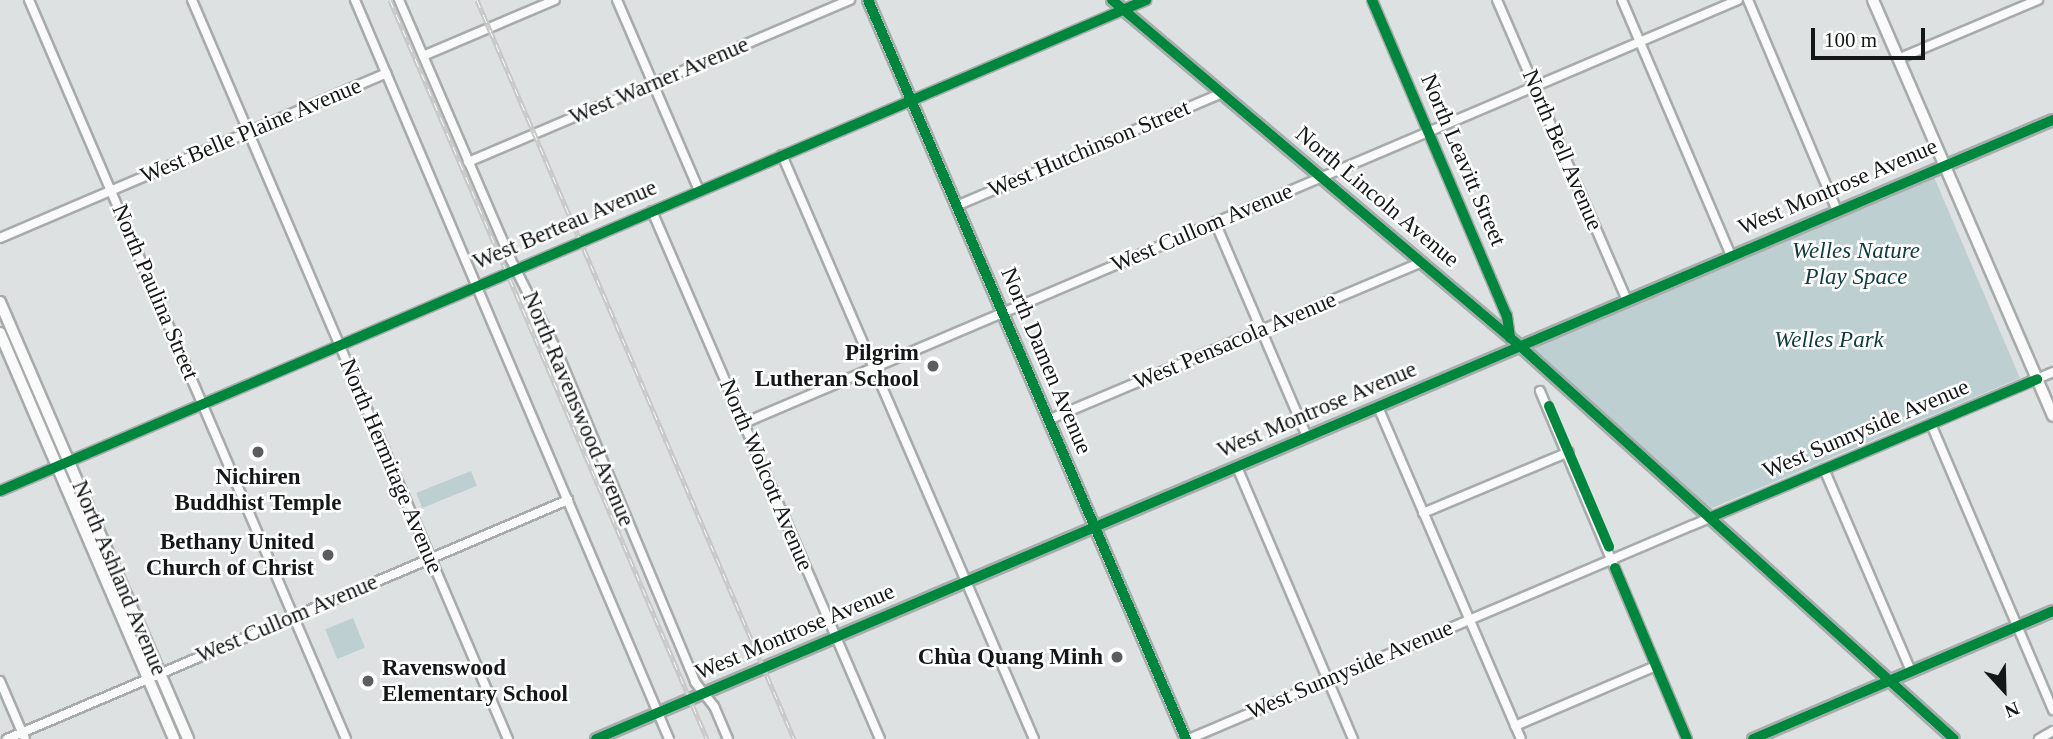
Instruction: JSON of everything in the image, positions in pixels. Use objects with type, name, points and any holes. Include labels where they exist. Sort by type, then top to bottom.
[{"type":"main road","name":"North Lincoln Avenue","points":[[1112,0],[1520,346],[1954,739]]},
{"type":"main road","points":[[1873,0],[2053,416]]},
{"type":"main road","name":"West Montrose Avenue","points":[[596,739],[1944,165],[2052,122]]},
{"type":"main road","name":"North Ashland Avenue","points":[[0,302],[188,739]]},
{"type":"main road","name":"North Ashland Avenue","points":[[0,333],[174,739]]},
{"type":"main road","name":"North Damen Avenue","points":[[1094,528],[1187,739]]},
{"type":"street","name":"North Paulina Street","points":[[29,0],[346,739]]},
{"type":"street","name":"North Hermitage Avenue","points":[[192,0],[508,739]]},
{"type":"street","name":"North Ravenswood Avenue","points":[[355,0],[669,739]]},
{"type":"street","name":"North Ravenswood Avenue","points":[[399,0],[516,269],[556,349],[695,682],[705,693],[728,739]]},
{"type":"street","points":[[423,56],[555,0]]},
{"type":"street","points":[[617,0],[699,190]]},
{"type":"street","name":"West Warner Avenue","points":[[468,162],[850,0]]},
{"type":"street","name":"North Damen Avenue","points":[[868,0],[1094,528]]},
{"type":"street","name":"West Berteau Avenue","points":[[0,491],[1146,0]]},
{"type":"street","name":"North Leavitt Street","points":[[1372,0],[1507,316],[1510,338]]},
{"type":"street","name":"North Bell Avenue","points":[[1497,0],[1627,300]]},
{"type":"street","points":[[1622,0],[1731,256]]},
{"type":"street","name":"West Cullom Avenue","points":[[744,423],[1738,0]]},
{"type":"street","points":[[1748,0],[1837,211]]},
{"type":"street","points":[[1898,59],[2038,0]]},
{"type":"street","name":"West Belle Plaine Avenue","points":[[0,238],[386,73]]},
{"type":"street","name":"West Hutchinson Street","points":[[956,206],[1222,93]]},
{"type":"street","points":[[782,155],[1034,739]]},
{"type":"street","name":"North Wolcott Avenue","points":[[652,211],[880,739]]},
{"type":"street","points":[[1215,222],[1307,437]]},
{"type":"street","name":"West Pensacola Avenue","points":[[1048,421],[1422,262]]},
{"type":"street","name":"West Sunnyside Avenue","points":[[1187,739],[2053,372]]},
{"type":"street","points":[[1540,391],[1569,452],[1687,739]]},
{"type":"street","points":[[1378,407],[1521,739]]},
{"type":"street","points":[[1931,424],[2053,710]]},
{"type":"street","points":[[1423,513],[1569,452]]},
{"type":"street","points":[[1237,467],[1353,739]]},
{"type":"street","points":[[1824,469],[1911,671]]},
{"type":"street","name":"West Cullom Avenue","points":[[7,739],[23,736],[148,678],[568,500]]},
{"type":"street","points":[[1753,739],[2053,611]]},
{"type":"street","points":[[1515,726],[1656,666]]},
{"type":"street","points":[[0,681],[23,736]]},
{"type":"street","points":[[2039,739],[2053,731]]},
{"type":"green space","name":"Welles Park","points":[[1934,177],[2020,378],[1710,509],[1534,348]]},
{"type":"green space","points":[[471,471],[477,486],[422,508],[416,493]]},
{"type":"green space","points":[[353,618],[365,648],[337,659],[325,629]]},
{"type":"railway","points":[[390,0],[707,739]]},
{"type":"railway","points":[[477,0],[794,739]]},
{"type":"cycle path","points":[[868,0],[1186,739]]},
{"type":"cycle path","points":[[1112,0],[1520,346],[1954,739]]},
{"type":"cycle path","points":[[0,491],[1146,0]]},
{"type":"cycle path","points":[[1372,0],[1507,316],[1510,338]]},
{"type":"cycle path","points":[[596,739],[2053,120]]},
{"type":"cycle path","points":[[1711,517],[2037,379]]},
{"type":"cycle path","points":[[1549,406],[1609,547]]},
{"type":"cycle path","points":[[1615,568],[1687,739]]},
{"type":"cycle path","points":[[1753,739],[2053,611]]},
{"type":"place","name":"Pilgrim Lutheran School","points":[[933,366]]},
{"type":"place","name":"Nichiren Buddhist Temple","points":[[258,452]]},
{"type":"place","name":"Bethany United Church of Christ","points":[[328,555]]},
{"type":"place","name":"Chùa Quang Minh","points":[[1117,657]]},
{"type":"place","name":"Ravenswood Elementary School","points":[[368,681]]},
{"type":"park label","name":"Welles Nature Play Space","points":[[1856,264]]}]
